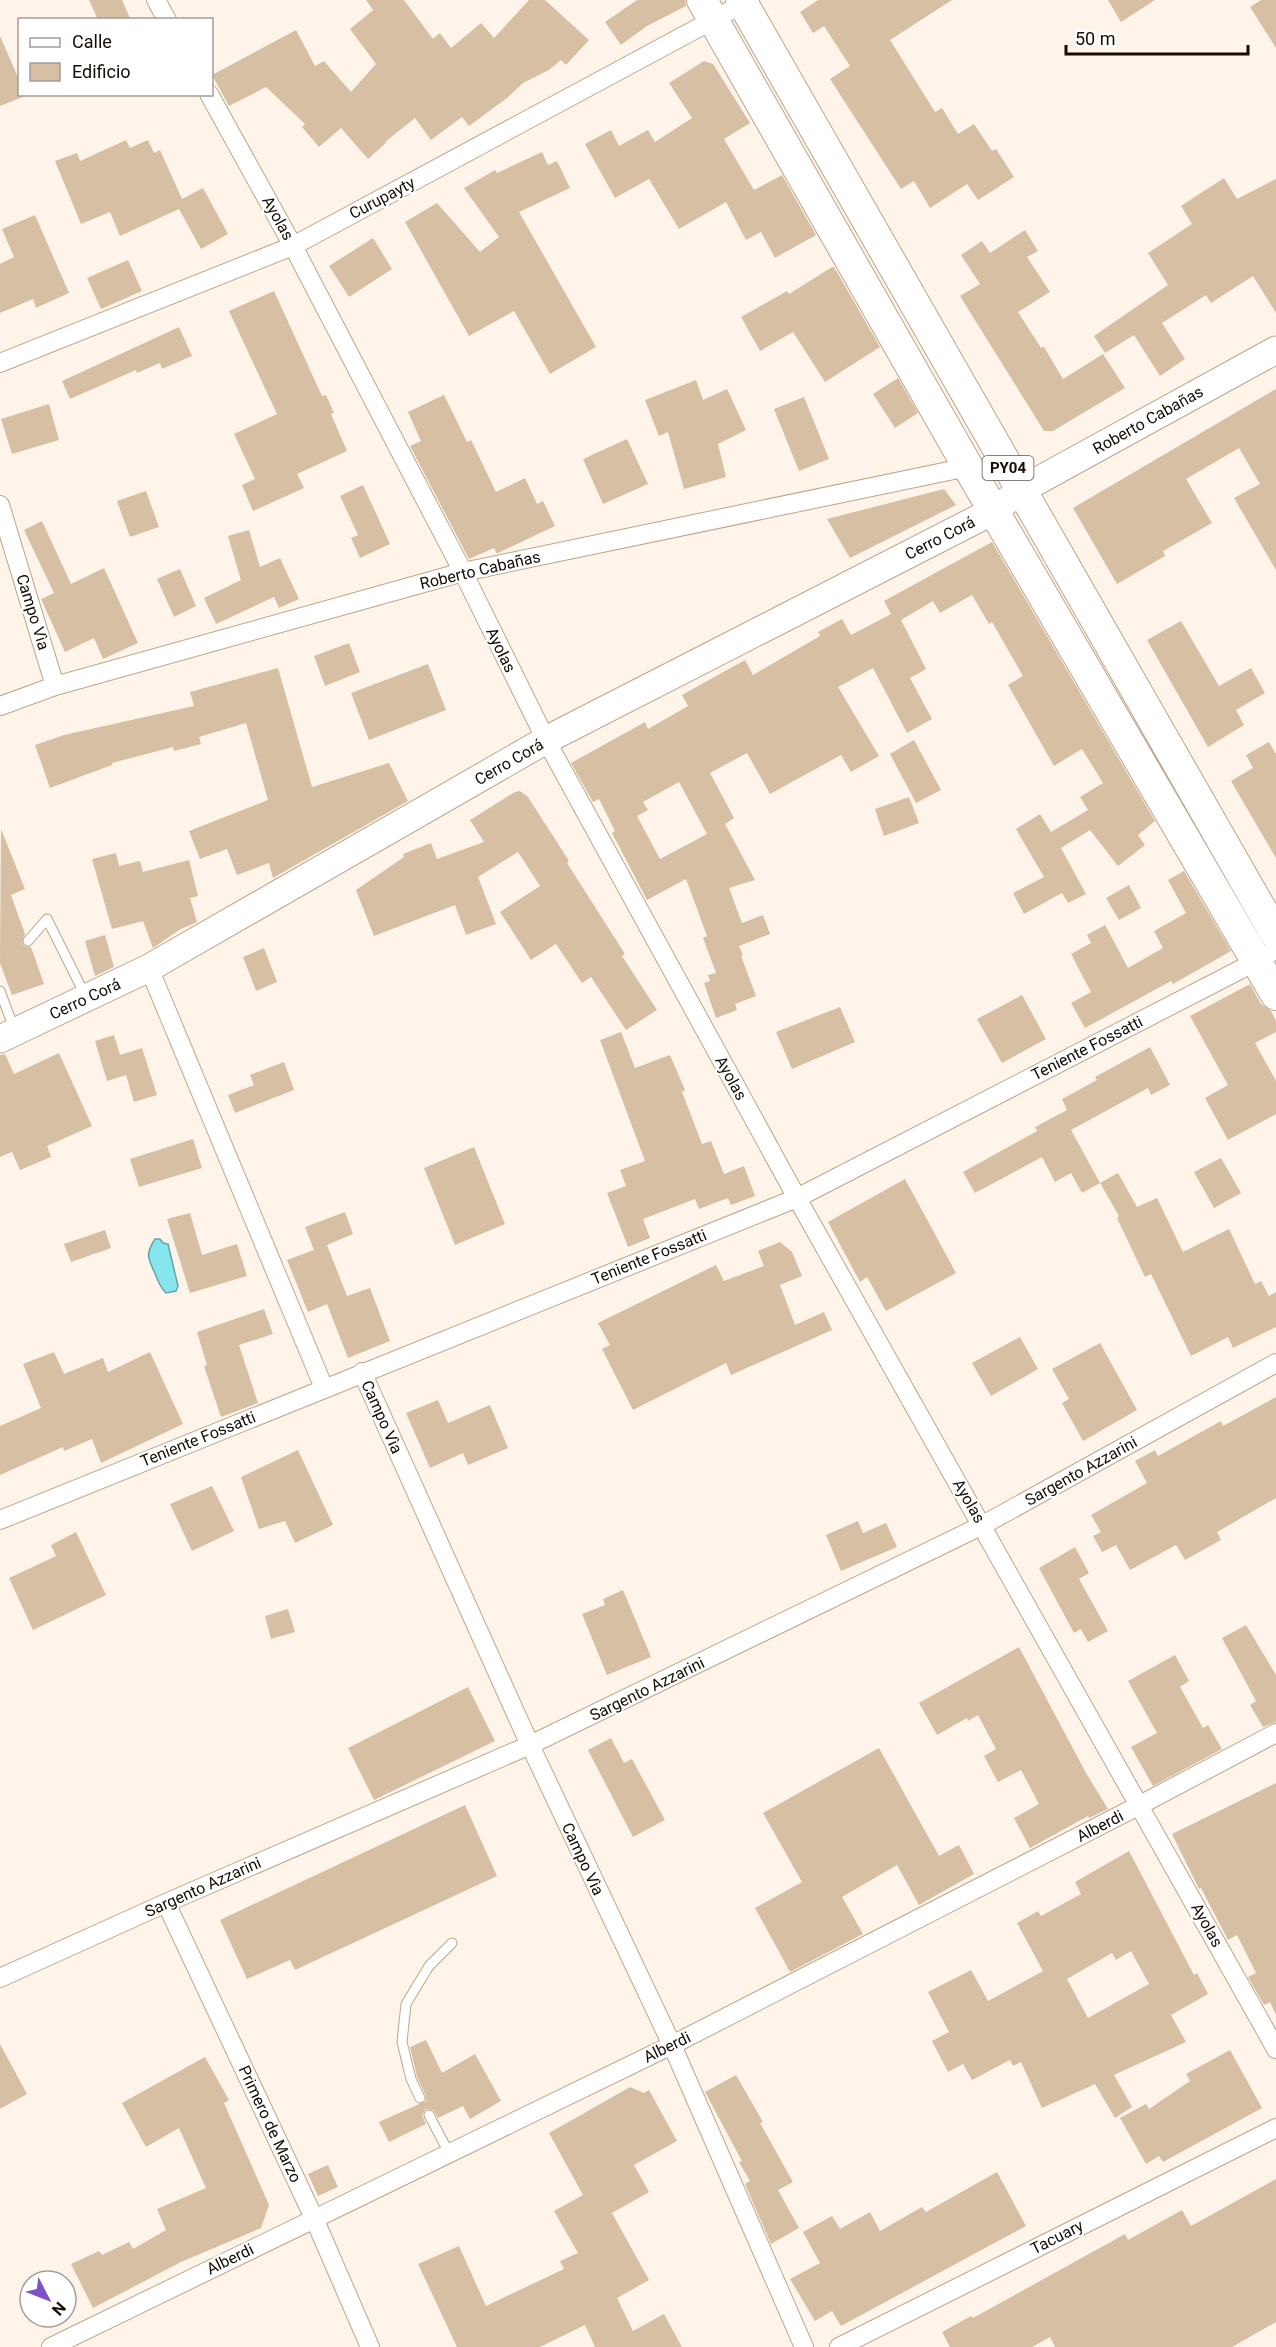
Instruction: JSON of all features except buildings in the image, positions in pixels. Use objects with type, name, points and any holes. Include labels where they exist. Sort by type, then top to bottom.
[{"type":"main road","name":"PY04","points":[[744,1],[1276,934]]},
{"type":"main road","name":"PY04","points":[[708,10],[968,467],[1266,955],[1276,994]]},
{"type":"street","points":[[156,0],[166,18]]},
{"type":"street","name":"Curupayty","points":[[0,363],[293,246],[708,10],[744,1]]},
{"type":"street","name":"Ayolas","points":[[210,96],[293,246],[463,572],[546,740],[797,1198],[1276,2049]]},
{"type":"street","name":"Roberto Cabañas","points":[[1021,490],[1276,350]]},
{"type":"street","name":"Roberto Cabañas","points":[[0,706],[55,686],[463,572],[968,467]]},
{"type":"street","name":"Cerro Corá","points":[[7,1035],[149,968],[546,740],[995,510],[1021,490]]},
{"type":"street","name":"Campo Vìa","points":[[0,505],[55,686]]},
{"type":"street","name":"Teniente Fossatti","points":[[0,1520],[797,1198],[1266,955]]},
{"type":"street","points":[[149,968],[324,1388]]},
{"type":"street","name":"Sargento Azzarini","points":[[0,1978],[166,1902],[530,1745],[983,1525],[1276,1364]]},
{"type":"street","name":"Campo Vìa","points":[[362,1372],[530,1745],[672,2045],[804,2347]]},
{"type":"street","name":"Alberdi","points":[[51,2347],[672,2045],[1276,1733]]},
{"type":"street","name":"Primero de Marzo","points":[[166,1902],[314,2218],[370,2347]]},
{"type":"street","name":"Tacuary","points":[[838,2347],[1276,2128]]},
{"type":"lane","points":[[28,941],[47,920],[86,998]]},
{"type":"lane","points":[[0,991],[7,1035]]},
{"type":"lane","points":[[420,2098],[411,2079],[402,2042],[406,2004],[429,1966],[452,1943]]},
{"type":"lane","points":[[429,2115],[449,2153]]},
{"type":"water","points":[[155,1239],[168,1244],[178,1286],[176,1291],[166,1293],[151,1265],[149,1254]]}]
